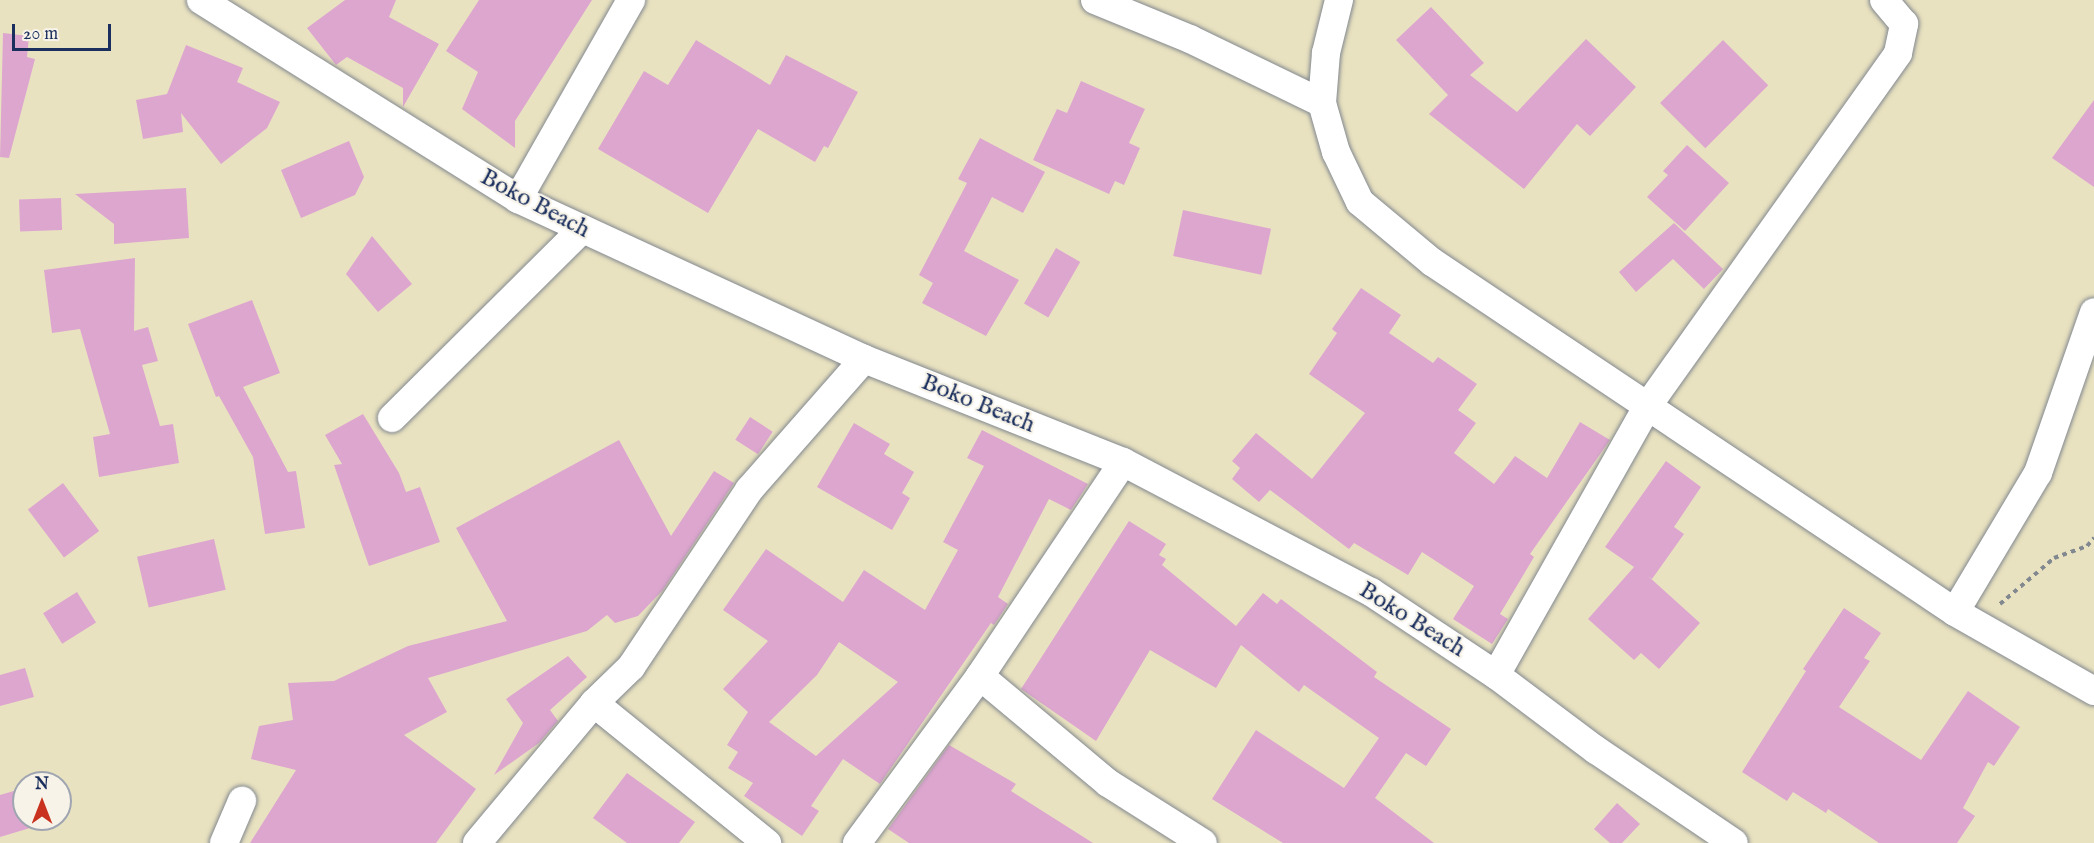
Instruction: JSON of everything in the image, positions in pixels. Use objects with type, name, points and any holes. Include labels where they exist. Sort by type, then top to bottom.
[{"type":"street","name":"Boko Beach","points":[[201,0],[518,199],[864,358],[1123,462],[1371,592],[1496,675],[1596,750],[1730,842]]},
{"type":"street","points":[[518,199],[631,0]]},
{"type":"street","points":[[1095,0],[1190,39],[1323,103]]},
{"type":"street","points":[[1339,0],[1326,53],[1323,103],[1336,152],[1360,202],[1432,262],[1649,404],[1966,618],[2094,691]]},
{"type":"street","points":[[1496,675],[1649,404],[1898,53],[1904,24],[1884,0]]},
{"type":"street","points":[[392,418],[582,229]]},
{"type":"street","points":[[1966,618],[2038,473],[2094,312]]},
{"type":"street","points":[[477,843],[594,703],[631,668],[749,490],[864,358]]},
{"type":"street","points":[[857,843],[980,676],[1123,462]]},
{"type":"street","points":[[980,676],[1108,783],[1203,843]]},
{"type":"street","points":[[594,703],[767,843]]},
{"type":"street","points":[[224,843],[242,801]]},
{"type":"path","points":[[2087,546],[2094,538]]},
{"type":"path","points":[[1966,618],[2054,558],[2087,546],[2094,547]]},
{"type":"building","points":[[345,0],[396,0],[389,17],[439,44],[403,107],[403,88],[347,57],[336,65],[307,28]]},
{"type":"building","points":[[479,0],[592,0],[515,121],[515,148],[462,109],[478,72],[446,51]]},
{"type":"building","points":[[1431,7],[1484,63],[1470,75],[1517,112],[1586,39],[1636,87],[1590,136],[1577,124],[1524,189],[1429,114],[1448,95],[1396,40]]},
{"type":"building","points":[[3,33],[29,36],[27,57],[35,59],[9,158],[0,157]]},
{"type":"building","points":[[696,40],[770,85],[786,55],[858,92],[828,148],[824,146],[815,162],[758,129],[708,213],[598,149],[644,71],[668,85]]},
{"type":"building","points":[[1723,40],[1768,85],[1705,148],[1660,103]]},
{"type":"building","points":[[186,45],[243,68],[237,82],[280,102],[267,128],[221,164],[181,113],[183,132],[143,139],[136,100],[167,94]]},
{"type":"building","points":[[1081,81],[1145,109],[1129,143],[1140,148],[1124,185],[1115,181],[1109,194],[1033,160],[1057,109],[1067,113]]},
{"type":"building","points":[[2094,100],[2094,187],[2052,158]]},
{"type":"building","points":[[980,138],[1045,172],[1023,213],[992,197],[964,251],[1019,280],[986,336],[922,303],[933,283],[919,275],[967,183],[958,179]]},
{"type":"building","points":[[349,141],[364,177],[355,195],[301,218],[281,170]]},
{"type":"building","points":[[1687,145],[1729,183],[1685,231],[1647,197],[1668,175],[1663,171]]},
{"type":"building","points":[[186,188],[189,238],[114,244],[114,224],[75,194]]},
{"type":"building","points":[[61,198],[62,230],[20,231],[19,199]]},
{"type":"building","points":[[1183,210],[1271,229],[1261,275],[1173,256]]},
{"type":"building","points":[[1674,223],[1723,269],[1704,289],[1673,259],[1636,292],[1619,272]]},
{"type":"building","points":[[372,236],[412,284],[378,312],[346,274]]},
{"type":"building","points":[[1056,248],[1080,262],[1048,317],[1024,303]]},
{"type":"building","points":[[135,258],[134,331],[148,327],[158,361],[142,365],[160,426],[173,424],[179,463],[99,477],[93,437],[110,434],[80,329],[52,333],[44,270]]},
{"type":"building","points":[[1361,288],[1401,315],[1389,333],[1433,363],[1438,357],[1477,384],[1458,410],[1476,423],[1454,453],[1494,484],[1515,456],[1547,478],[1580,422],[1610,440],[1530,554],[1534,557],[1500,614],[1508,619],[1492,644],[1453,619],[1474,586],[1422,552],[1408,575],[1354,543],[1349,549],[1270,490],[1259,502],[1232,479],[1240,468],[1232,461],[1256,433],[1312,479],[1365,413],[1309,374],[1337,333],[1332,329]]},
{"type":"building","points":[[252,300],[280,373],[243,387],[288,472],[296,471],[305,528],[265,534],[253,457],[219,396],[216,397],[188,324]]},
{"type":"building","points":[[363,414],[399,473],[406,492],[420,487],[440,542],[369,566],[334,465],[342,464],[325,435]]},
{"type":"building","points":[[750,417],[773,432],[758,454],[735,440]]},
{"type":"building","points":[[854,423],[890,444],[884,454],[914,472],[902,493],[910,498],[892,530],[817,487]]},
{"type":"building","points":[[982,430],[1088,484],[1071,510],[1049,499],[998,597],[1008,604],[994,625],[991,623],[880,784],[843,759],[811,806],[819,811],[802,836],[744,796],[753,783],[728,768],[738,752],[727,745],[748,712],[723,689],[768,641],[723,610],[766,549],[843,602],[864,570],[925,610],[958,550],[943,542],[984,466],[967,458]],"holes":[[[839,642],[898,682],[816,756],[769,722],[817,675]]]},
{"type":"building","points":[[619,440],[671,536],[714,471],[734,483],[663,590],[638,616],[615,623],[607,615],[587,631],[428,678],[447,712],[404,735],[476,789],[436,843],[250,843],[296,770],[251,759],[259,726],[293,720],[288,683],[334,681],[408,646],[507,621],[456,528]]},
{"type":"building","points":[[1666,461],[1701,487],[1674,527],[1684,534],[1652,579],[1648,576],[1700,623],[1659,669],[1641,653],[1634,660],[1588,619],[1634,567],[1605,547]]},
{"type":"building","points":[[63,483],[99,531],[64,557],[28,509]]},
{"type":"building","points":[[1129,521],[1166,544],[1159,555],[1166,559],[1162,565],[1236,626],[1263,593],[1277,604],[1281,599],[1377,672],[1374,677],[1451,729],[1426,766],[1406,753],[1375,798],[1434,843],[1283,843],[1212,799],[1256,730],[1344,788],[1379,738],[1304,685],[1299,692],[1241,645],[1216,688],[1150,650],[1096,741],[1021,689]]},
{"type":"building","points":[[214,539],[226,590],[149,607],[137,557]]},
{"type":"building","points":[[77,592],[96,623],[62,644],[43,613]]},
{"type":"building","points":[[1844,608],[1881,633],[1864,658],[1870,661],[1839,707],[1921,760],[1968,691],[2020,727],[1994,766],[1988,762],[1963,808],[1975,816],[1957,843],[1879,843],[1828,809],[1826,813],[1793,792],[1787,801],[1742,772],[1806,671],[1803,669]]},
{"type":"building","points":[[568,656],[587,677],[550,710],[558,721],[539,743],[494,775],[523,723],[506,699]]},
{"type":"building","points":[[25,668],[34,697],[0,706],[0,675]]},
{"type":"building","points":[[949,745],[1016,784],[1011,791],[1093,843],[909,843],[888,829]]},
{"type":"building","points":[[627,773],[695,822],[679,843],[627,843],[593,818]]},
{"type":"building","points":[[12,792],[12,831],[20,831],[0,837],[0,795]]},
{"type":"building","points":[[1617,803],[1640,824],[1622,843],[1610,843],[1594,829]]}]
